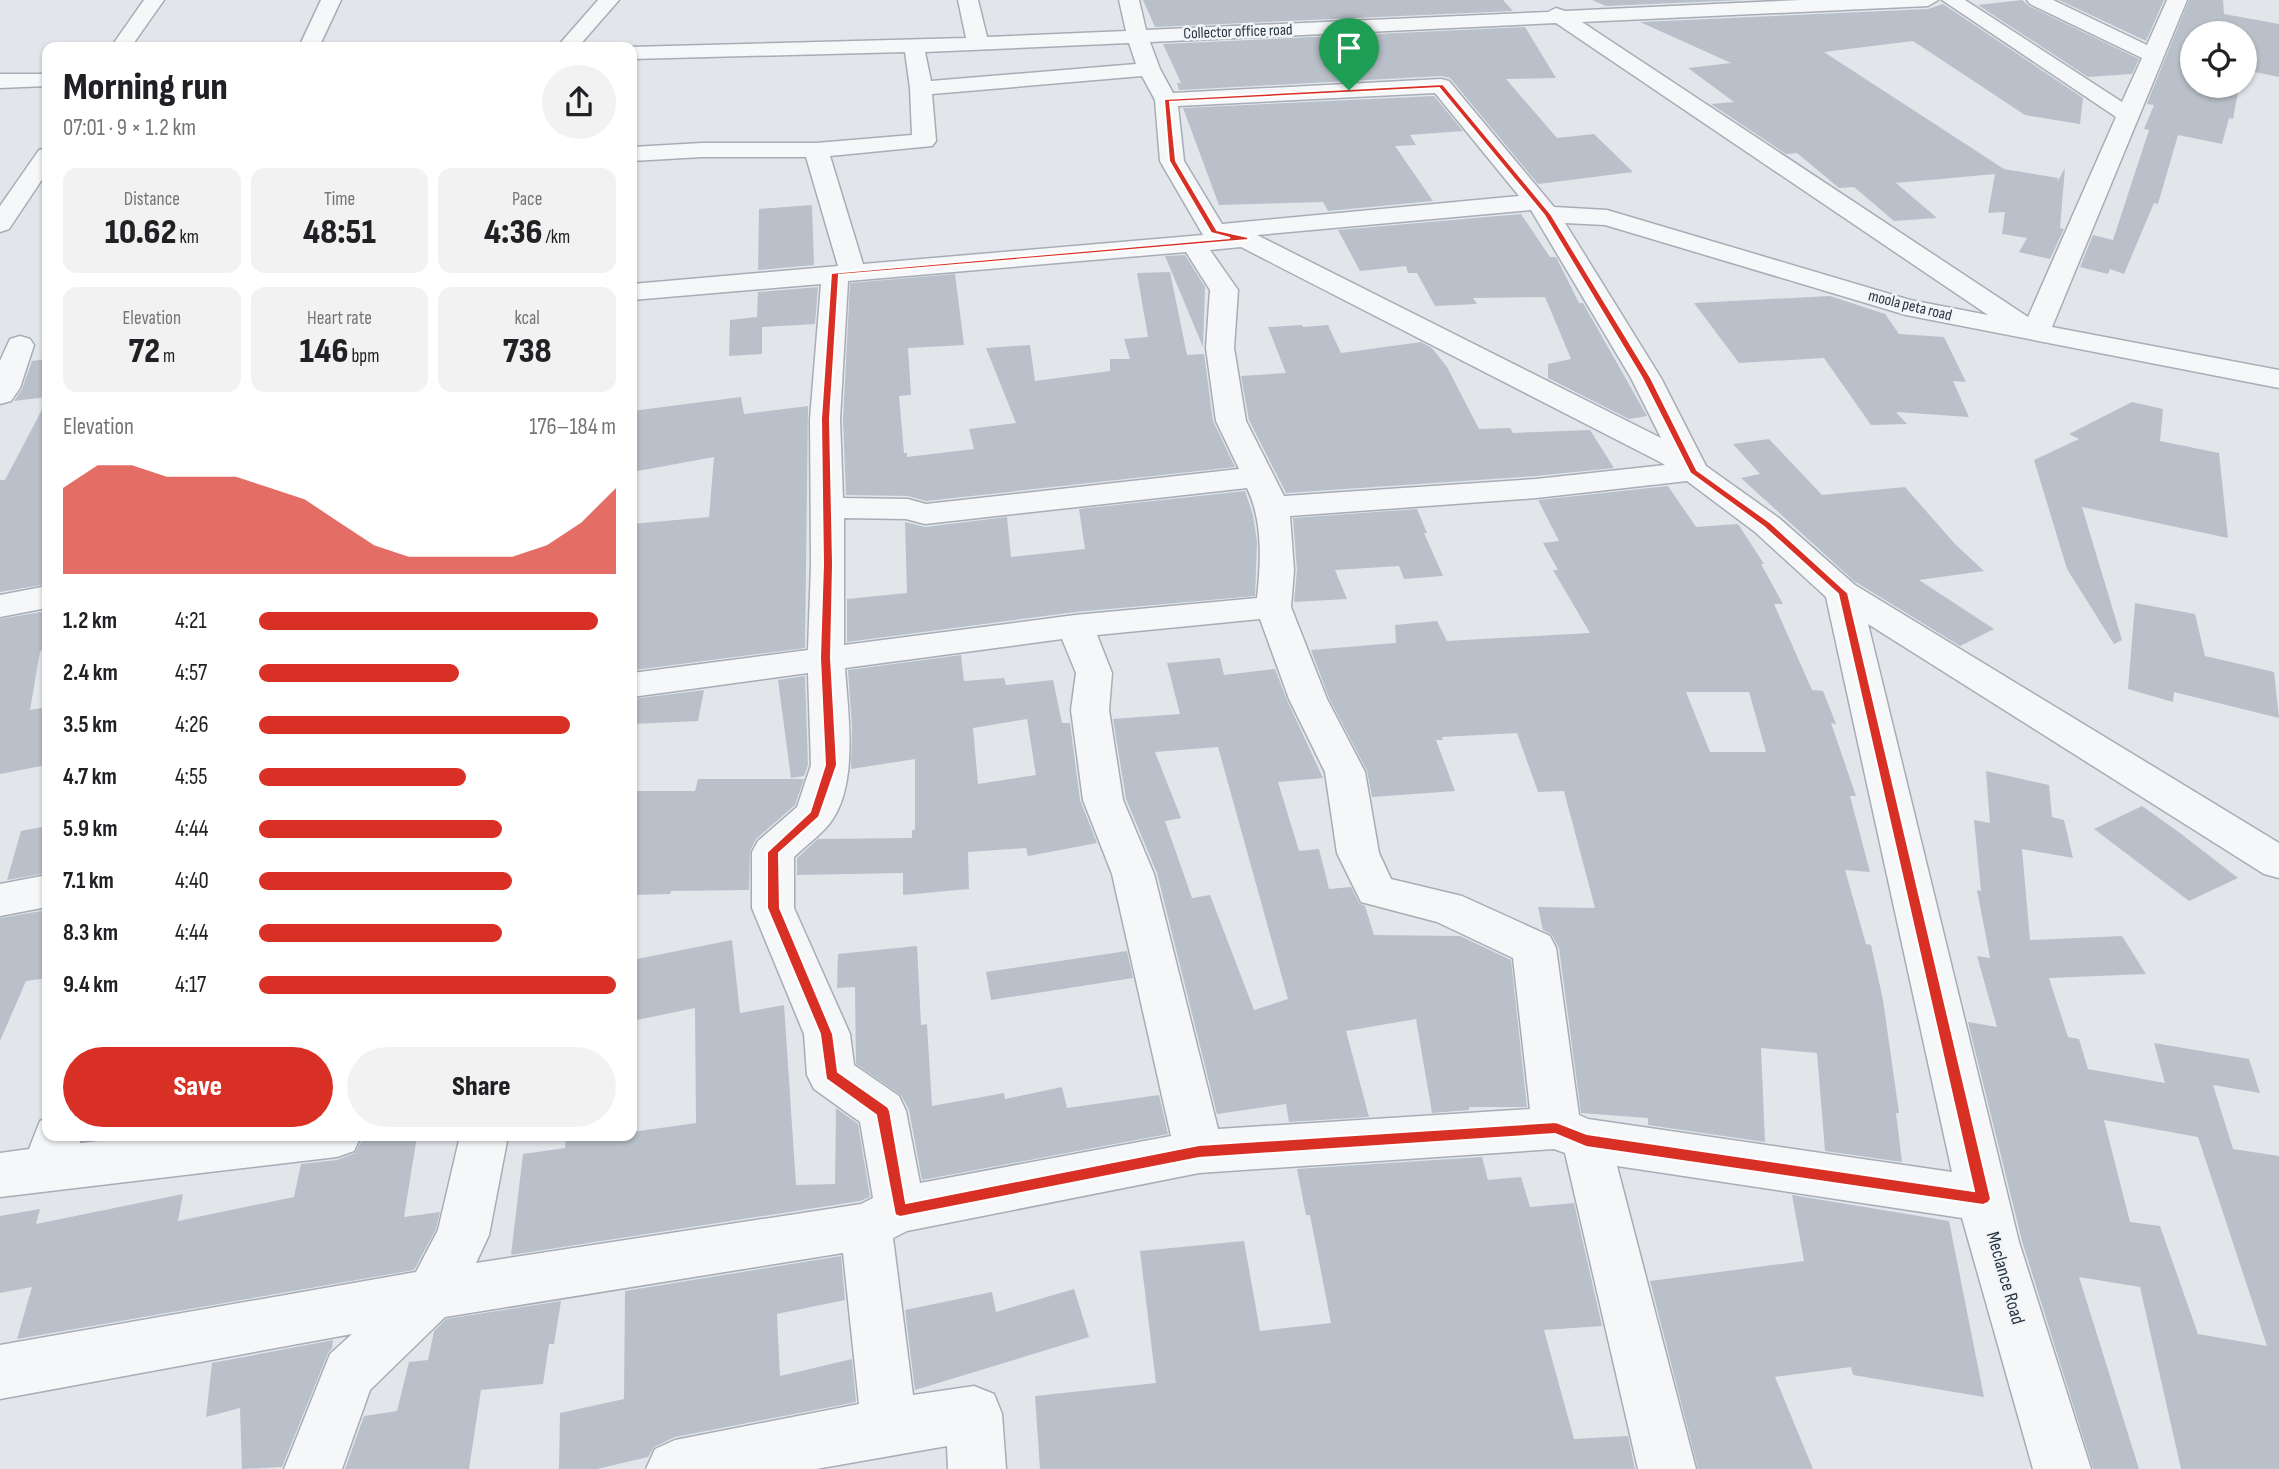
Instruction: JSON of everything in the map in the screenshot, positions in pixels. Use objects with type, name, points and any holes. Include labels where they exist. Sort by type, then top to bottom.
[{"type":"street","points":[[125,42],[154,0]]},
{"type":"street","points":[[311,42],[331,0]]},
{"type":"street","points":[[571,42],[609,0]]},
{"type":"street","points":[[968,0],[978,44]]},
{"type":"street","points":[[1129,0],[1137,36],[1166,100],[1172,161],[1224,290],[1220,348],[1231,421],[1265,492],[1277,570],[1273,607],[1308,699],[1345,772],[1358,853],[1377,891],[1447,908],[1534,948],[1571,1134],[1667,1469]]},
{"type":"street","points":[[1536,0],[2035,333],[2177,0]]},
{"type":"street","name":"Collector office road","points":[[637,53],[978,44],[1562,19],[1757,4],[1928,0]]},
{"type":"street","points":[[1952,0],[2129,116]]},
{"type":"street","points":[[2037,0],[2154,56]]},
{"type":"street","points":[[637,154],[702,150],[816,150],[923,141],[921,88],[914,46]]},
{"type":"street","points":[[921,88],[1150,69]]},
{"type":"street","points":[[0,81],[42,80]]},
{"type":"street","points":[[1166,100],[1441,86],[1543,208],[1646,378],[1693,471]]},
{"type":"street","points":[[816,150],[844,273],[825,419],[826,658],[831,765],[815,814],[773,852],[773,908],[827,1034],[831,1075],[883,1111],[888,1426]]},
{"type":"street","points":[[0,225],[42,162]]},
{"type":"street","name":"moola peta road","points":[[1204,237],[1543,208],[1606,218],[1906,307],[2279,379]]},
{"type":"street","points":[[637,292],[1204,237],[1245,239],[1671,455],[1768,525],[1843,593],[2279,863]]},
{"type":"street","points":[[0,395],[22,345]]},
{"type":"street","points":[[827,508],[908,509],[925,514],[1265,492],[1495,493],[1614,483],[1693,471]]},
{"type":"street","name":"Meclance Road","points":[[1843,593],[1993,1242],[2062,1469]]},
{"type":"street","points":[[0,606],[42,598]]},
{"type":"street","points":[[637,684],[1074,626],[1273,607]]},
{"type":"street","points":[[1074,626],[1094,673],[1090,710],[1103,800],[1133,874],[1199,1152]]},
{"type":"street","points":[[0,900],[42,892]]},
{"type":"street","points":[[0,1372],[432,1294],[883,1218],[1199,1152],[1571,1134],[1983,1199]]},
{"type":"street","points":[[0,1175],[53,1152],[248,1141]]},
{"type":"street","points":[[313,1469],[349,1373],[432,1294],[463,1235],[483,1141]]},
{"type":"street","points":[[675,1469],[888,1426],[974,1414],[977,1469]]},
{"type":"building","points":[[1143,0],[1503,0],[1513,11],[1155,27]]},
{"type":"building","points":[[1592,0],[1744,0],[1606,6]]},
{"type":"building","points":[[2022,0],[2029,6],[2139,59],[2132,74],[2088,77],[1978,5]]},
{"type":"building","points":[[2059,0],[2164,0],[2146,41]]},
{"type":"building","points":[[2189,0],[2223,0],[2224,14],[2279,24],[2279,77],[2257,72],[2257,21],[2181,21]]},
{"type":"building","points":[[1943,4],[2083,98],[2080,124],[2025,115],[1913,41],[1824,52],[2004,169],[2058,178],[2057,182],[2065,168],[2060,228],[2064,229],[2050,259],[2019,252],[2027,238],[2002,234],[2005,212],[1988,213],[1995,174],[1896,183],[1937,218],[1894,221],[1854,187],[1839,188],[1797,153],[1786,154],[1711,104],[1734,102],[1688,68],[1731,63],[1640,22],[1928,9]]},
{"type":"building","points":[[2180,22],[2180,98],[2237,98],[2233,119],[2229,118],[2222,144],[2178,135],[2158,204],[2154,203],[2124,274],[2110,269],[2108,274],[2080,267],[2093,235],[2113,240],[2149,130],[2144,129],[2154,105],[2147,104]]},
{"type":"building","points":[[1525,27],[1556,78],[1506,79],[1557,138],[1594,134],[1633,172],[1538,184],[1450,78],[1441,76],[1179,90],[1177,83],[1181,83],[1163,44]]},
{"type":"building","points":[[1434,96],[1463,131],[1410,135],[1416,145],[1395,146],[1433,201],[1328,211],[1323,202],[1219,205],[1183,108]]},
{"type":"building","points":[[812,205],[814,265],[758,270],[759,209]]},
{"type":"building","points":[[1521,214],[1550,257],[1556,257],[1579,303],[1583,303],[1647,416],[1629,419],[1548,378],[1548,364],[1571,359],[1545,297],[1473,298],[1477,304],[1435,306],[1417,273],[1408,273],[1406,266],[1360,271],[1338,230]]},
{"type":"building","points":[[1185,255],[1205,287],[1203,347],[1165,256]]},
{"type":"building","points":[[1170,272],[1187,355],[1204,354],[1213,421],[1235,467],[926,501],[908,496],[846,495],[843,419],[850,283],[955,274],[964,345],[908,348],[911,395],[899,396],[904,453],[907,453],[907,457],[974,449],[969,429],[1016,423],[986,348],[1030,345],[1035,381],[1110,371],[1110,359],[1130,359],[1124,339],[1148,337],[1137,273]]},
{"type":"building","points":[[818,287],[815,324],[762,327],[762,354],[729,356],[730,320],[757,317],[758,292]]},
{"type":"building","points":[[1830,296],[1885,314],[1899,334],[1944,337],[1966,382],[1953,381],[1969,417],[1896,412],[1907,424],[1871,425],[1824,358],[1739,363],[1694,303]]},
{"type":"building","points":[[1328,325],[1341,353],[1421,342],[1432,348],[1447,367],[1479,429],[1510,428],[1513,433],[1590,430],[1614,468],[1286,493],[1249,420],[1241,376],[1286,373],[1268,327]]},
{"type":"building","points":[[42,360],[42,398],[14,401],[22,389],[32,361]]},
{"type":"building","points":[[741,397],[744,414],[808,406],[805,648],[637,670],[637,524],[709,517],[714,457],[637,471],[637,410]]},
{"type":"building","points":[[2132,402],[2163,409],[2160,441],[2219,453],[2228,538],[2082,507],[2122,640],[2114,644],[2067,569],[2034,460],[2079,439],[2069,434]]},
{"type":"building","points":[[42,410],[42,585],[0,592],[0,480],[5,480]]},
{"type":"building","points":[[1769,439],[1822,495],[1905,487],[1955,544],[1984,571],[1919,580],[1994,629],[1960,646],[1854,581],[1741,478],[1760,474],[1733,444]]},
{"type":"building","points":[[1668,486],[1696,527],[1738,524],[1764,564],[1761,564],[1783,604],[1774,604],[1812,690],[1823,691],[1836,724],[1831,723],[1856,796],[1850,796],[1870,872],[1845,870],[1866,944],[1871,945],[1883,1000],[1899,1113],[1896,1113],[1902,1162],[1825,1151],[1817,1053],[1761,1048],[1765,1142],[1648,1125],[1648,1118],[1581,1113],[1559,948],[1552,935],[1543,930],[1538,907],[1595,908],[1564,791],[1538,792],[1517,733],[1442,737],[1443,740],[1436,740],[1455,791],[1372,797],[1367,771],[1329,698],[1311,650],[1396,643],[1395,625],[1437,621],[1447,641],[1590,633],[1553,570],[1558,570],[1543,543],[1559,541],[1538,500]],"holes":[[[1686,692],[1749,692],[1766,752],[1710,752]]]},
{"type":"building","points":[[1245,491],[1253,515],[1257,542],[1255,596],[1075,612],[847,642],[847,599],[907,593],[905,522],[925,527],[1007,517],[1011,557],[1085,549],[1079,509]]},
{"type":"building","points":[[1417,509],[1427,533],[1424,533],[1443,576],[1404,579],[1399,566],[1335,570],[1347,599],[1294,602],[1297,570],[1293,518]]},
{"type":"building","points":[[2135,603],[2195,614],[2205,656],[2274,672],[2279,718],[2174,692],[2173,702],[2128,689]]},
{"type":"building","points":[[42,612],[42,650],[30,710],[42,708],[42,766],[0,774],[0,619]]},
{"type":"building","points":[[961,655],[964,681],[1004,678],[1006,685],[1053,680],[1062,723],[1070,723],[1080,800],[1097,843],[1028,856],[1026,848],[968,852],[969,889],[903,895],[903,873],[797,875],[797,858],[818,839],[912,838],[912,830],[915,830],[915,759],[851,769],[852,727],[848,670]],"holes":[[[1027,719],[1036,775],[978,784],[973,728]]]},
{"type":"building","points":[[1220,658],[1224,675],[1275,669],[1323,778],[1278,782],[1299,851],[1319,849],[1329,889],[1351,887],[1359,903],[1365,906],[1374,935],[1460,936],[1511,960],[1527,1107],[1469,1107],[1469,1110],[1432,1113],[1416,1019],[1346,1031],[1369,1117],[1289,1122],[1286,1104],[1217,1114],[1157,873],[1126,799],[1113,719],[1180,714],[1167,663]],"holes":[[[1218,747],[1288,999],[1254,1010],[1210,895],[1192,898],[1165,821],[1181,818],[1155,752]]]},
{"type":"building","points":[[805,676],[808,765],[804,776],[791,778],[778,680]]},
{"type":"building","points":[[704,690],[698,721],[637,724],[637,698]]},
{"type":"building","points":[[1986,771],[2049,785],[2052,817],[2064,820],[2073,858],[2022,849],[2030,940],[2122,936],[2146,974],[2049,978],[2068,1037],[2079,1039],[2088,1069],[2165,1083],[2154,1043],[2249,1059],[2260,1093],[2213,1085],[2233,1149],[2279,1156],[2279,1469],[2181,1469],[2140,1287],[2079,1277],[2139,1469],[2093,1469],[2022,1241],[1968,1022],[1997,1027],[1977,956],[1990,958],[1977,890],[1981,891],[1974,820],[1990,823]],"holes":[[[2104,1120],[2198,1137],[2267,1346],[2198,1334],[2160,1226],[2130,1222]]]},
{"type":"building","points":[[698,779],[804,779],[795,805],[756,839],[750,851],[749,890],[671,891],[670,894],[637,895],[637,791],[695,791]]},
{"type":"building","points":[[2142,806],[2238,878],[2189,901],[2094,829]]},
{"type":"building","points":[[42,827],[42,874],[7,880],[21,831]]},
{"type":"building","points":[[42,911],[42,979],[26,981],[0,1041],[0,918]]},
{"type":"building","points":[[732,940],[740,1013],[784,1005],[796,1185],[835,1184],[836,1108],[858,1124],[870,1197],[860,1201],[511,1255],[523,1154],[565,1148],[566,1141],[637,1141],[637,1131],[696,1123],[695,1008],[637,1020],[637,959]]},
{"type":"building","points":[[917,946],[921,1025],[927,1024],[932,1106],[1004,1093],[1005,1099],[1062,1087],[1067,1108],[1159,1095],[1168,1134],[922,1180],[909,1110],[901,1095],[856,1064],[855,987],[837,988],[838,954]]},
{"type":"building","points":[[1127,951],[1133,978],[991,1000],[986,972]]},
{"type":"building","points":[[361,1141],[416,1141],[404,1217],[440,1212],[436,1229],[414,1270],[17,1339],[32,1287],[0,1293],[0,1216],[40,1209],[36,1224],[183,1194],[178,1221],[294,1197],[301,1164],[337,1160],[355,1153]]},
{"type":"building","points":[[1482,1157],[1488,1180],[1521,1177],[1530,1207],[1574,1203],[1602,1326],[1544,1330],[1574,1439],[1628,1436],[1635,1469],[1040,1469],[1035,1396],[1156,1383],[1140,1251],[1244,1241],[1260,1331],[1331,1323],[1310,1215],[1306,1215],[1297,1169]]},
{"type":"building","points":[[1792,1195],[1949,1221],[1984,1397],[1853,1375],[1851,1367],[1775,1377],[1813,1469],[1698,1469],[1650,1281],[1804,1261]]},
{"type":"building","points":[[841,1256],[845,1300],[777,1314],[780,1376],[852,1359],[856,1402],[675,1437],[654,1447],[648,1457],[597,1469],[559,1469],[560,1413],[624,1399],[625,1291]]},
{"type":"building","points":[[1074,1289],[1089,1337],[915,1390],[905,1310],[992,1292],[996,1312]]},
{"type":"building","points":[[561,1301],[554,1344],[549,1344],[543,1384],[481,1390],[469,1469],[345,1469],[364,1416],[397,1411],[409,1362],[428,1360],[434,1331],[446,1319]]},
{"type":"building","points":[[333,1340],[282,1467],[242,1469],[240,1408],[206,1417],[212,1363]]},
{"type":"route","points":[[1441,86],[1547,214],[1646,378],[1693,471],[1768,525],[1843,593],[1983,1199],[1586,1140],[1556,1128],[1199,1152],[900,1210],[883,1111],[831,1075],[827,1034],[773,908],[773,852],[815,814],[831,765],[826,658],[828,564],[825,419],[834,322],[835,273],[1245,239],[1214,232],[1172,161],[1166,100],[1349,90],[1441,86]]}]
